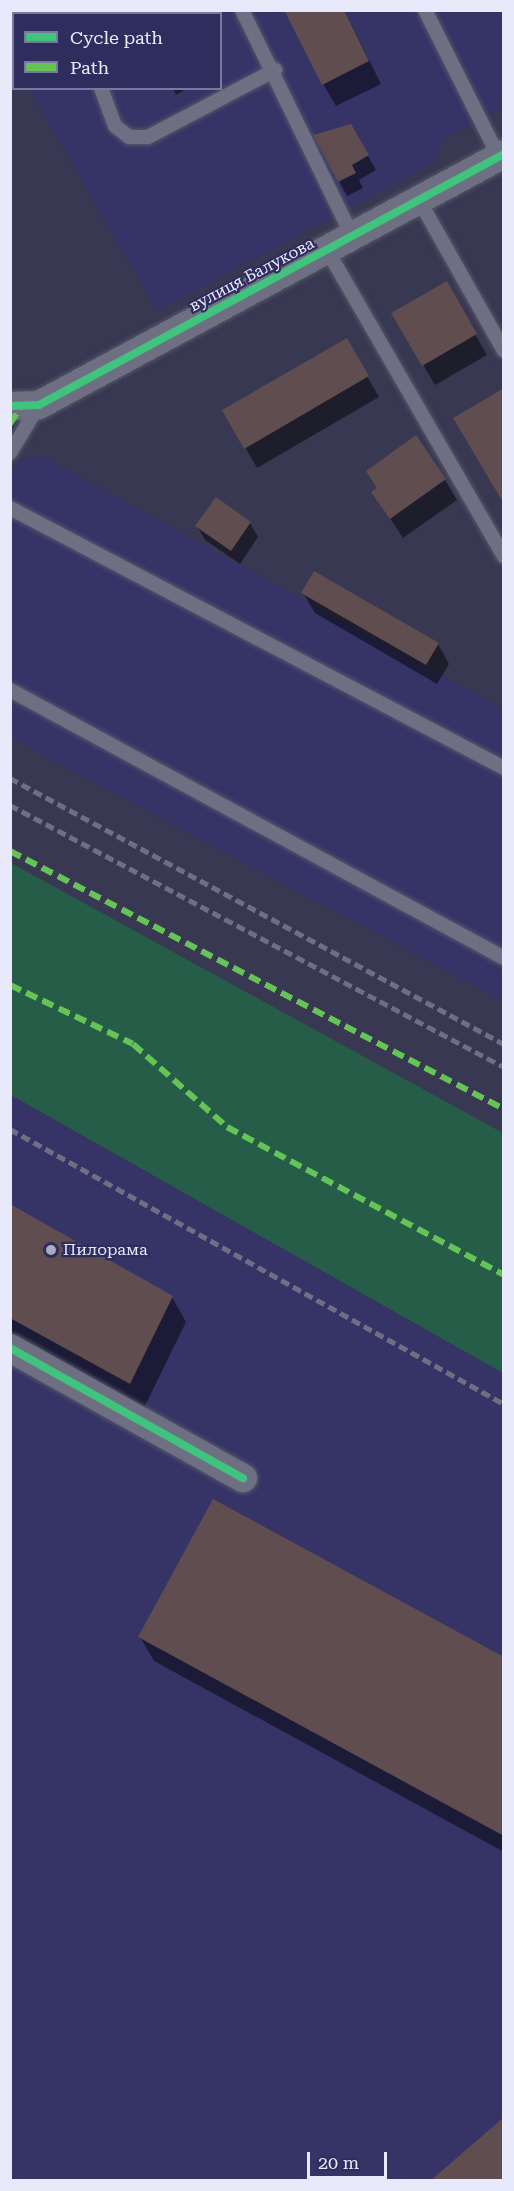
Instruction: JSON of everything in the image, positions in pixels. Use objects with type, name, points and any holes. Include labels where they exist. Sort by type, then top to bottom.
[{"type":"street","name":"вулиця Балукова","points":[[10,406],[39,405],[501,156]]},
{"type":"street","points":[[10,1348],[243,1478]]},
{"type":"lane","points":[[242,10],[275,70],[352,236]]},
{"type":"lane","points":[[424,10],[501,156]]},
{"type":"lane","points":[[102,90],[115,126],[129,137],[148,137],[275,70]]},
{"type":"lane","points":[[419,200],[504,351]]},
{"type":"lane","points":[[327,250],[504,556]]},
{"type":"lane","points":[[10,453],[39,405]]},
{"type":"lane","points":[[10,508],[504,768]]},
{"type":"lane","points":[[10,690],[504,958]]},
{"type":"shaded area","points":[[10,11],[503,11],[503,108],[442,140],[434,163],[157,311],[30,90],[222,90],[222,12],[12,12],[12,46]]},
{"type":"shaded area","points":[[40,455],[503,709],[503,1001],[11,738],[11,472],[18,461]]},
{"type":"shaded area","points":[[10,1095],[503,1373],[503,2180],[11,2180]]},
{"type":"green space","points":[[11,863],[503,1133],[503,1373],[11,1095]]},
{"type":"building","points":[[284,10],[344,10],[369,61],[322,85]]},
{"type":"building","points":[[351,124],[369,155],[352,165],[356,173],[338,182],[313,135]]},
{"type":"building","points":[[447,281],[477,334],[422,366],[391,313]]},
{"type":"building","points":[[347,338],[369,376],[244,449],[222,410]]},
{"type":"building","points":[[504,388],[504,504],[453,418]]},
{"type":"building","points":[[416,435],[446,479],[390,519],[371,492],[377,488],[366,471]]},
{"type":"building","points":[[216,497],[251,522],[231,551],[195,526]]},
{"type":"building","points":[[314,571],[439,643],[426,665],[301,593]]},
{"type":"building","name":"Пилорама","points":[[10,1204],[173,1296],[130,1384],[10,1318]]},
{"type":"building","points":[[213,1499],[504,1657],[504,1836],[138,1637]]},
{"type":"building","points":[[504,2117],[504,2181],[430,2181]]},
{"type":"railway","points":[[10,778],[504,1044]]},
{"type":"railway","points":[[10,805],[504,1067]]},
{"type":"railway","points":[[10,1129],[504,1404]]},
{"type":"marked path","points":[[10,424],[20,408]]},
{"type":"marked path","points":[[10,851],[504,1109]]},
{"type":"marked path","points":[[10,985],[133,1044],[227,1127],[504,1275]]},
{"type":"cycle path","points":[[10,406],[39,405],[504,154]]},
{"type":"cycle path","points":[[10,1348],[243,1478]]},
{"type":"place","name":"Пилорама","points":[[51,1250]]}]
